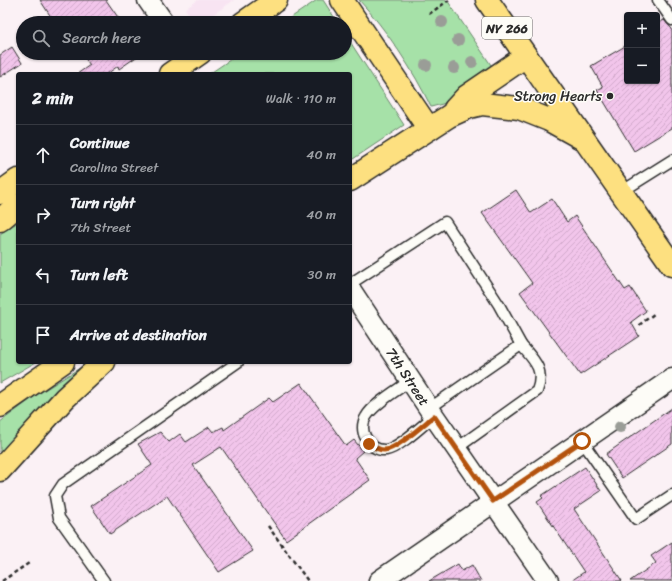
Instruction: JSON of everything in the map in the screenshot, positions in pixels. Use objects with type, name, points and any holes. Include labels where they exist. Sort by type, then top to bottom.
[{"type":"main road","points":[[253,16],[276,0]]},
{"type":"main road","points":[[342,0],[429,129]]},
{"type":"main road","name":"NY 266","points":[[487,0],[526,56]]},
{"type":"main road","points":[[449,116],[467,96],[526,56],[672,265]]},
{"type":"main road","points":[[172,72],[185,60]]},
{"type":"main road","points":[[352,179],[449,116],[469,107],[482,104],[510,106],[533,113],[583,139]]},
{"type":"main road","points":[[0,193],[16,181]]},
{"type":"main road","points":[[0,220],[16,207]]},
{"type":"main road","points":[[0,406],[60,364]]},
{"type":"main road","points":[[0,470],[66,398],[102,364]]},
{"type":"street","points":[[148,0],[159,16]]},
{"type":"street","name":"7th Street","points":[[352,292],[548,581]]},
{"type":"street","points":[[379,581],[493,501],[672,380]]},
{"type":"lane","points":[[658,0],[672,20]]},
{"type":"lane","points":[[621,192],[672,160]]},
{"type":"lane","points":[[352,283],[445,222],[499,305],[522,345],[540,371],[541,381],[537,391],[457,448]]},
{"type":"lane","points":[[411,380],[366,416],[363,425],[364,436],[369,444],[376,448],[385,450],[394,447],[432,412],[522,345]]},
{"type":"lane","points":[[104,581],[59,518],[55,496],[63,484],[235,364]]},
{"type":"lane","points":[[582,441],[636,519],[672,494]]},
{"type":"path","points":[[429,14],[449,0]]},
{"type":"path","points":[[639,325],[654,314]]},
{"type":"path","points":[[268,526],[308,581]]},
{"type":"path","points":[[2,581],[29,563]]},
{"type":"shaded area","points":[[198,0],[234,0],[211,16],[190,16],[185,9]]},
{"type":"green space","points":[[317,0],[323,0],[333,16],[293,16]]},
{"type":"green space","points":[[359,0],[447,0],[491,65],[493,72],[446,103],[431,107],[399,51]]},
{"type":"green space","points":[[352,45],[404,125],[352,160],[352,72],[212,72],[230,60],[352,60]]},
{"type":"green space","points":[[16,223],[16,364],[33,364],[0,383],[0,234]]},
{"type":"green space","points":[[83,366],[0,454],[0,422],[38,394]]},
{"type":"building","points":[[40,0],[106,0],[117,16],[50,16]]},
{"type":"building","points":[[664,20],[672,29],[672,128],[634,151],[597,90],[603,87],[591,66],[624,47],[624,84],[660,84],[660,22]]},
{"type":"building","points":[[12,47],[16,53],[16,60],[20,60],[22,63],[0,77],[0,55]]},
{"type":"building","points":[[86,60],[132,60],[119,69],[118,66],[110,72],[80,72],[90,65]]},
{"type":"building","points":[[516,190],[531,213],[552,199],[567,222],[575,216],[625,290],[630,287],[646,311],[631,322],[639,336],[580,375],[520,292],[532,283],[482,213]]},
{"type":"building","points":[[301,383],[346,446],[354,440],[363,451],[355,458],[370,480],[286,540],[221,447],[193,465],[253,551],[219,572],[167,496],[110,534],[91,506],[152,465],[138,444],[160,432],[169,442],[180,434],[186,442],[209,427],[213,432],[223,427],[224,430],[269,398],[273,402]]},
{"type":"building","points":[[672,408],[672,444],[622,478],[606,454]]},
{"type":"building","points":[[585,467],[601,491],[574,509],[622,581],[571,581],[584,572],[537,502],[543,498],[541,496]]},
{"type":"building","points":[[672,542],[672,581],[630,581],[656,563],[651,556]]},
{"type":"building","points":[[458,564],[462,571],[472,565],[481,581],[429,581]]},
{"type":"place","name":"Strong Hearts","points":[[610,96]]},
{"type":"route","points":[[369,444],[376,448],[385,450],[394,447],[434,416],[493,501],[582,441]]}]
